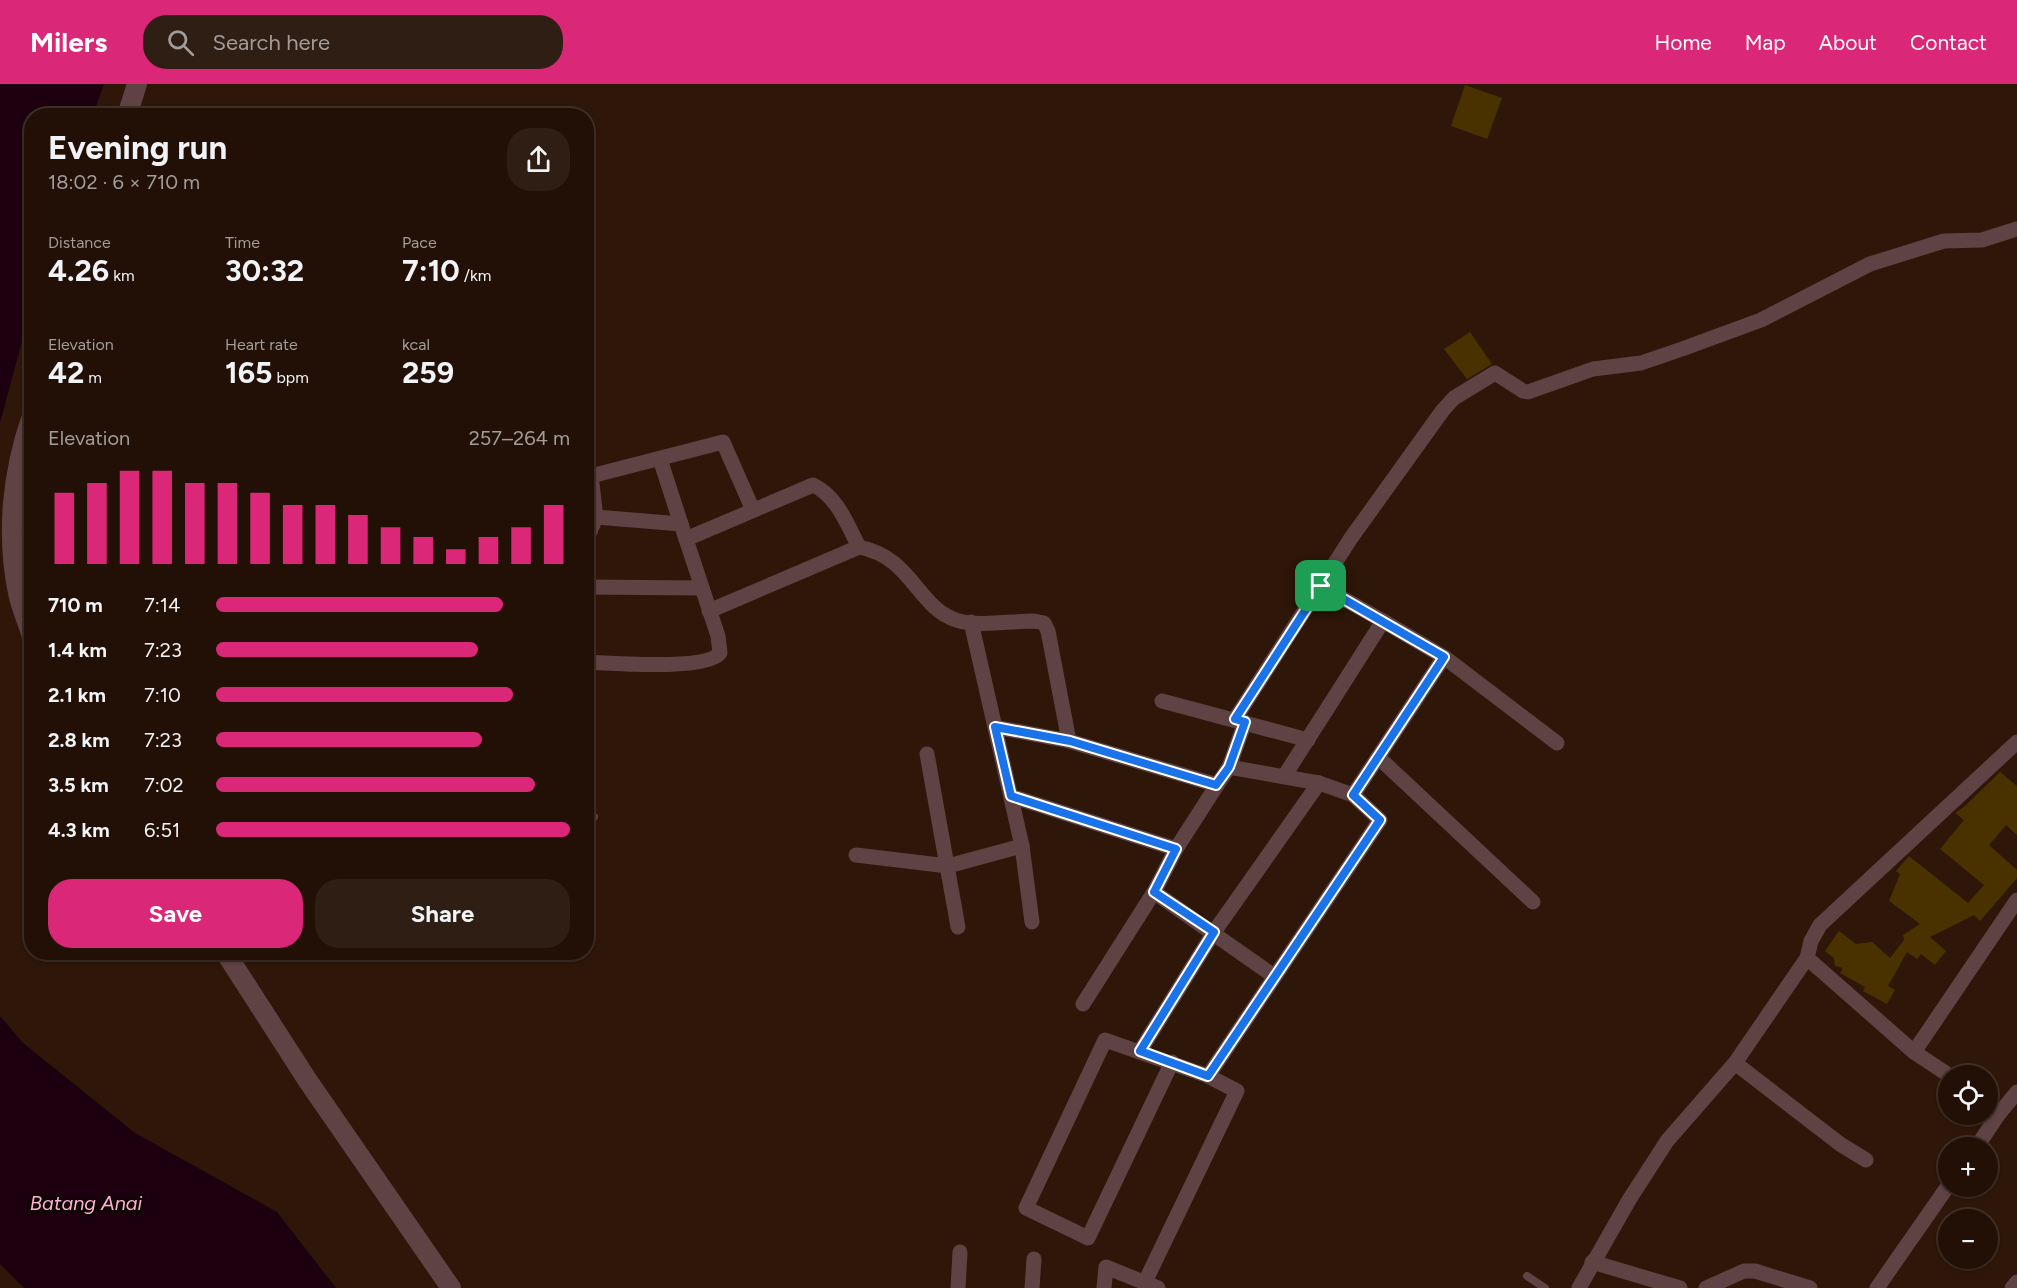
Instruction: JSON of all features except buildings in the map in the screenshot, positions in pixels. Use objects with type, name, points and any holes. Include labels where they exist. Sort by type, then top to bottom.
[{"type":"street","points":[[130,108],[137,84]]},
{"type":"street","points":[[1083,1004],[1154,892],[1176,849],[1229,767],[1240,721],[1321,586],[1351,538],[1449,403],[1495,373],[1528,392],[1601,367],[1641,363],[1754,322],[1870,264],[1944,241],[1982,240],[2017,230]]},
{"type":"street","points":[[594,475],[723,442],[753,510]]},
{"type":"street","points":[[24,446],[14,484],[12,534],[24,588]]},
{"type":"street","points":[[594,662],[690,664],[716,659],[720,653],[718,636],[660,459]]},
{"type":"street","points":[[596,517],[683,531],[753,510],[813,485],[824,490],[834,500],[859,547]]},
{"type":"street","points":[[594,505],[596,517],[594,522]]},
{"type":"street","points":[[709,611],[859,547],[874,549],[902,568],[945,615],[957,621],[1044,623],[1048,631],[1070,741]]},
{"type":"street","points":[[1321,586],[1444,657],[1557,743]]},
{"type":"street","points":[[594,587],[702,588]]},
{"type":"street","points":[[1285,776],[1383,621]]},
{"type":"street","points":[[971,622],[1022,846],[1032,922]]},
{"type":"street","points":[[1353,795],[1444,657]]},
{"type":"street","points":[[1162,701],[1308,740]]},
{"type":"street","points":[[995,727],[1070,741],[1216,785]]},
{"type":"street","points":[[1579,1288],[1592,1262],[1667,1141],[1735,1064],[1807,958],[1811,940],[1827,918],[2017,741]]},
{"type":"street","points":[[927,754],[958,927]]},
{"type":"street","points":[[1378,757],[1533,902]]},
{"type":"street","points":[[1208,1076],[1380,820],[1353,795],[1319,783],[1229,767]]},
{"type":"street","points":[[1140,1051],[1214,932],[1319,783]]},
{"type":"street","points":[[1011,796],[1176,849]]},
{"type":"street","points":[[856,855],[948,866],[1022,846]]},
{"type":"street","points":[[1154,892],[1274,976]]},
{"type":"street","points":[[1914,1052],[2017,900]]},
{"type":"street","points":[[1807,958],[1914,1052],[1938,1068]]},
{"type":"street","points":[[230,960],[308,1082],[451,1288]]},
{"type":"street","points":[[1104,1288],[1106,1267],[1152,1285],[1237,1091],[1208,1076],[1172,1062],[1105,1041],[1026,1208],[1088,1238],[1172,1062]]},
{"type":"street","points":[[1735,1064],[1840,1144],[1866,1160]]},
{"type":"street","points":[[1998,1105],[2017,1092]]},
{"type":"street","points":[[1877,1288],[1940,1197]]},
{"type":"street","points":[[958,1288],[960,1252]]},
{"type":"street","points":[[1032,1288],[1034,1258]]},
{"type":"street","points":[[1592,1262],[1680,1288]]},
{"type":"street","points":[[1706,1288],[1744,1271],[1755,1271],[1810,1288]]},
{"type":"street","points":[[2012,1288],[2017,1282]]},
{"type":"lane","points":[[1527,1276],[1545,1288]]},
{"type":"water","points":[[0,84],[104,84],[95,108],[24,108],[24,334],[0,423]]},
{"type":"water","name":"Batang Anai","points":[[0,1016],[23,1043],[135,1133],[277,1212],[336,1288],[24,1288],[0,1264]]},
{"type":"route","points":[[1321,586],[1444,657],[1353,795],[1380,820],[1208,1076],[1140,1051],[1214,932],[1154,892],[1176,849],[1011,796],[995,727],[1070,741],[1216,785],[1229,767],[1245,722],[1235,719],[1321,586]]}]
